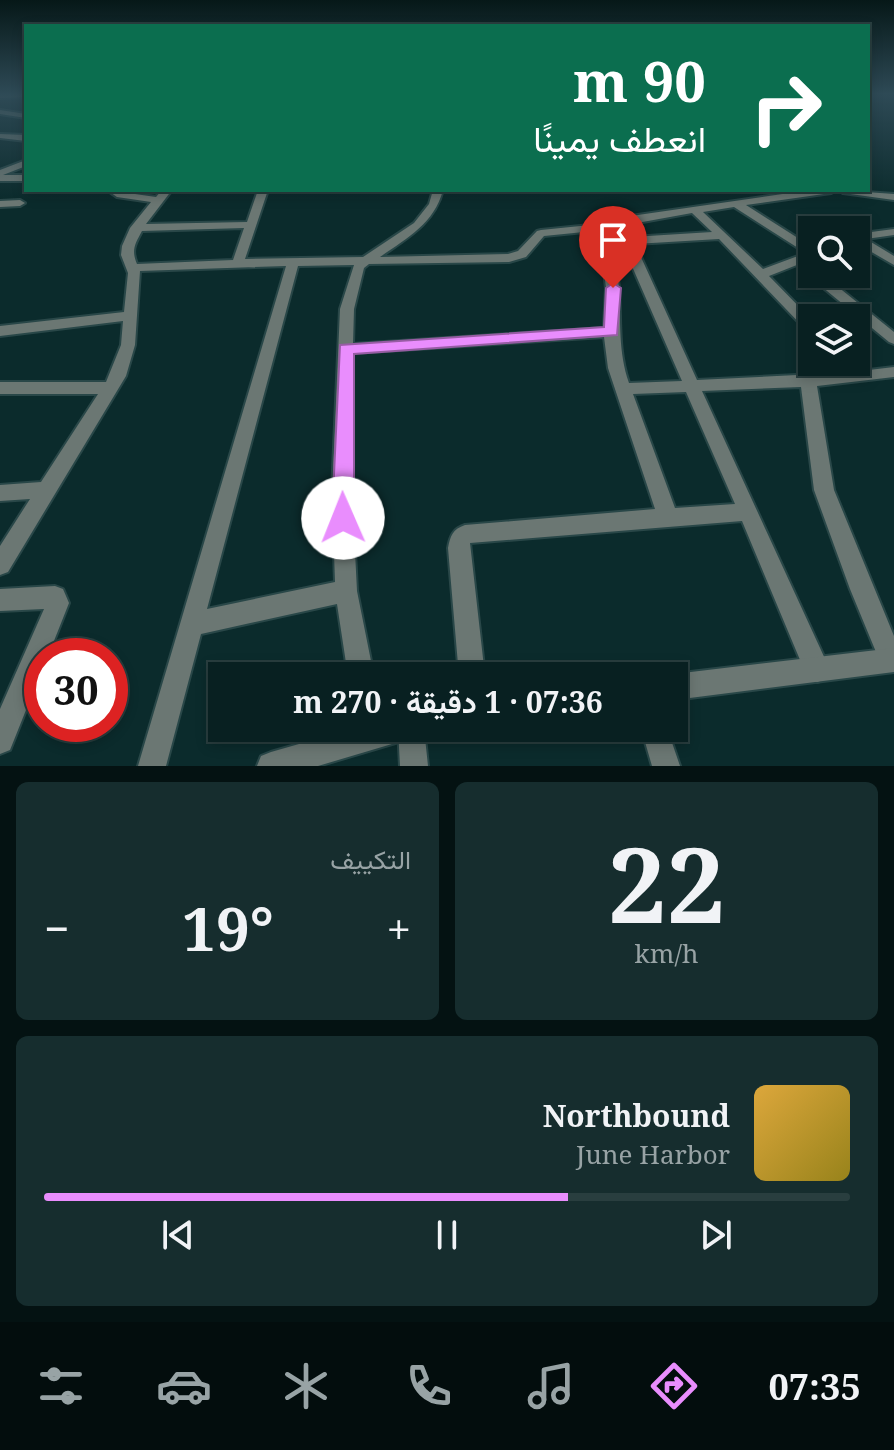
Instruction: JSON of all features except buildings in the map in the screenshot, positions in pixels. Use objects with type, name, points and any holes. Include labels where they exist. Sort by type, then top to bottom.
[{"type":"street","points":[[0,136],[24,138]]},
{"type":"street","points":[[0,185],[3,176],[24,164]]},
{"type":"street","points":[[3,176],[24,178]]},
{"type":"street","points":[[116,192],[121,195],[162,195]]},
{"type":"street","points":[[238,263],[262,192]]},
{"type":"street","points":[[359,662],[346,591],[342,493],[346,349],[352,281],[358,267],[366,259],[427,218],[436,205],[438,192]]},
{"type":"street","points":[[133,268],[366,259],[509,258],[522,254],[541,233],[817,192]]},
{"type":"street","points":[[858,192],[894,197]]},
{"type":"street","points":[[0,565],[111,388],[128,345],[133,268],[127,255],[136,228],[162,195]]},
{"type":"street","points":[[0,204],[20,203]]},
{"type":"street","points":[[736,204],[798,244]]},
{"type":"street","points":[[695,210],[798,313]]},
{"type":"street","points":[[615,224],[627,241],[817,670]]},
{"type":"street","points":[[615,224],[607,230],[606,242],[613,288],[611,332],[614,358],[668,517]]},
{"type":"street","points":[[136,228],[250,225]]},
{"type":"street","points":[[870,236],[894,232]]},
{"type":"street","points":[[627,241],[722,235]]},
{"type":"street","points":[[870,246],[894,261]]},
{"type":"street","points":[[762,274],[798,260]]},
{"type":"street","points":[[152,766],[293,262]]},
{"type":"street","points":[[831,288],[894,339]]},
{"type":"street","points":[[0,331],[129,316]]},
{"type":"street","points":[[346,349],[611,332]]},
{"type":"street","points":[[870,371],[894,372]]},
{"type":"street","points":[[623,389],[808,381],[824,376]]},
{"type":"street","points":[[688,685],[893,660],[861,589],[824,490],[808,381]]},
{"type":"street","points":[[0,388],[111,388]]},
{"type":"street","points":[[0,493],[48,490]]},
{"type":"street","points":[[471,662],[459,548],[460,539],[465,534],[748,512]]},
{"type":"street","points":[[192,624],[346,591]]},
{"type":"street","points":[[0,600],[45,595],[55,597],[58,603],[0,740]]},
{"type":"street","points":[[271,766],[338,742]]},
{"type":"street","points":[[412,742],[414,766]]},
{"type":"street","points":[[658,742],[666,766]]},
{"type":"route","points":[[343,518],[346,349],[537,334],[611,332],[613,288]]}]
